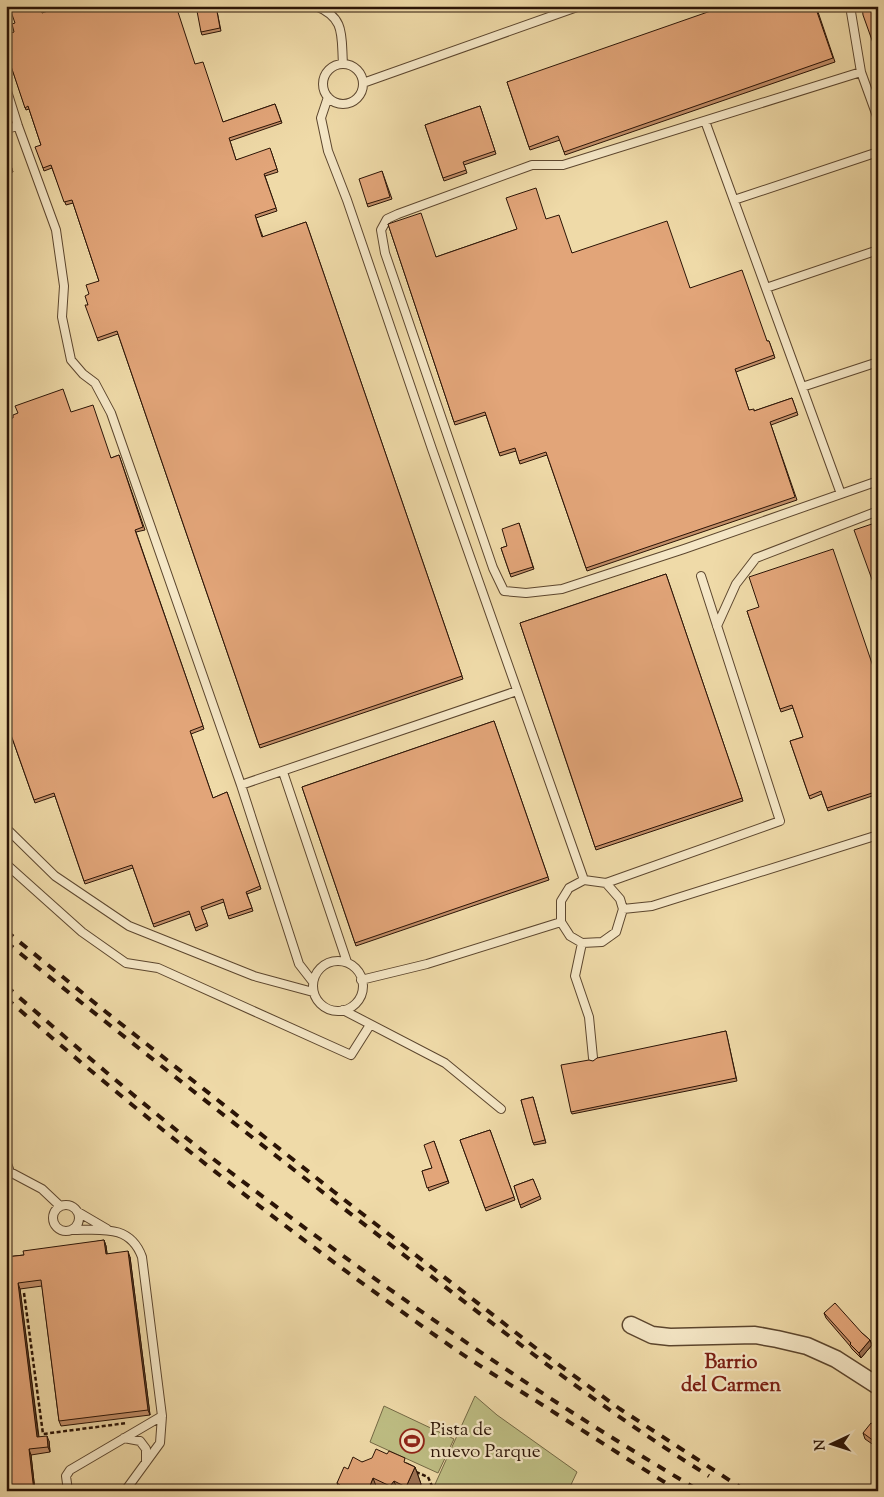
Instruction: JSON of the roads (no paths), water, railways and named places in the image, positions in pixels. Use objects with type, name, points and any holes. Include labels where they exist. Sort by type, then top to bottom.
[{"type":"street","points":[[631,1325],[652,1335],[670,1337],[755,1335],[807,1346],[836,1359],[878,1386]]},
{"type":"lane","points":[[316,6],[334,16],[340,26],[343,64]]},
{"type":"lane","points":[[363,83],[580,6]]},
{"type":"lane","points":[[850,6],[861,72],[878,119]]},
{"type":"lane","points":[[328,98],[339,104],[352,102],[361,92],[363,83],[360,74],[355,69],[343,64],[331,68],[324,79],[323,85],[328,98],[321,118],[328,151],[347,200],[584,880]]},
{"type":"lane","points":[[861,72],[563,165],[532,165],[398,214],[388,220],[381,230],[385,253],[493,568],[504,591],[526,593],[562,589],[684,549],[878,481]]},
{"type":"lane","points":[[6,88],[56,230],[64,286],[62,317],[71,360],[83,374],[95,383],[111,413],[241,785],[299,964],[313,982]]},
{"type":"lane","points":[[705,121],[841,494]]},
{"type":"lane","points":[[6,129],[18,126]]},
{"type":"lane","points":[[734,200],[878,152]]},
{"type":"lane","points":[[766,288],[878,250]]},
{"type":"lane","points":[[802,387],[878,362]]},
{"type":"lane","points":[[718,626],[736,584],[756,558],[878,511]]},
{"type":"lane","points":[[606,883],[620,899],[623,910],[616,932],[602,942],[582,943],[570,936],[560,922],[561,900],[569,888],[584,880],[606,883],[780,821],[701,576]]},
{"type":"lane","points":[[241,785],[517,690]]},
{"type":"lane","points":[[283,772],[347,962],[358,972],[361,980],[362,990],[359,999],[352,1006],[334,1011],[324,1007],[318,1001],[313,992],[313,982],[316,973],[323,966],[332,962],[347,962]]},
{"type":"lane","points":[[6,828],[55,876],[129,926],[254,976],[313,992]]},
{"type":"lane","points":[[623,910],[652,906],[878,835]]},
{"type":"lane","points":[[6,864],[82,932],[126,963],[158,968],[351,1055],[370,1025]]},
{"type":"lane","points":[[361,980],[427,964],[560,922]]},
{"type":"lane","points":[[582,943],[575,976],[589,1017],[593,1058]]},
{"type":"lane","points":[[343,1010],[444,1063],[501,1109]]},
{"type":"lane","points":[[6,1161],[10,1172],[42,1189],[60,1206]]},
{"type":"lane","points":[[109,1230],[62,1230],[54,1224],[54,1214],[60,1206],[70,1205],[78,1212],[109,1230],[128,1236],[139,1249],[142,1257],[162,1416],[160,1443],[125,1491]]},
{"type":"lane","points":[[72,1230],[78,1222],[78,1212]]},
{"type":"lane","points":[[68,1491],[66,1476],[70,1470],[150,1425],[162,1416]]},
{"type":"lane","points":[[124,1438],[140,1441],[146,1449],[146,1462]]},
{"type":"railway","points":[[6,931],[333,1191],[537,1349],[620,1409],[746,1491]]},
{"type":"railway","points":[[6,942],[252,1137],[514,1339],[629,1424],[709,1476]]},
{"type":"railway","points":[[6,986],[172,1126],[343,1256],[519,1378],[700,1491]]},
{"type":"railway","points":[[6,998],[171,1137],[400,1311],[459,1352],[679,1491]]},
{"type":"place","name":"Pista de nuevo Parque","points":[[412,1441]]},
{"type":"district","name":"Barrio del Carmen","points":[[731,1374]]}]
